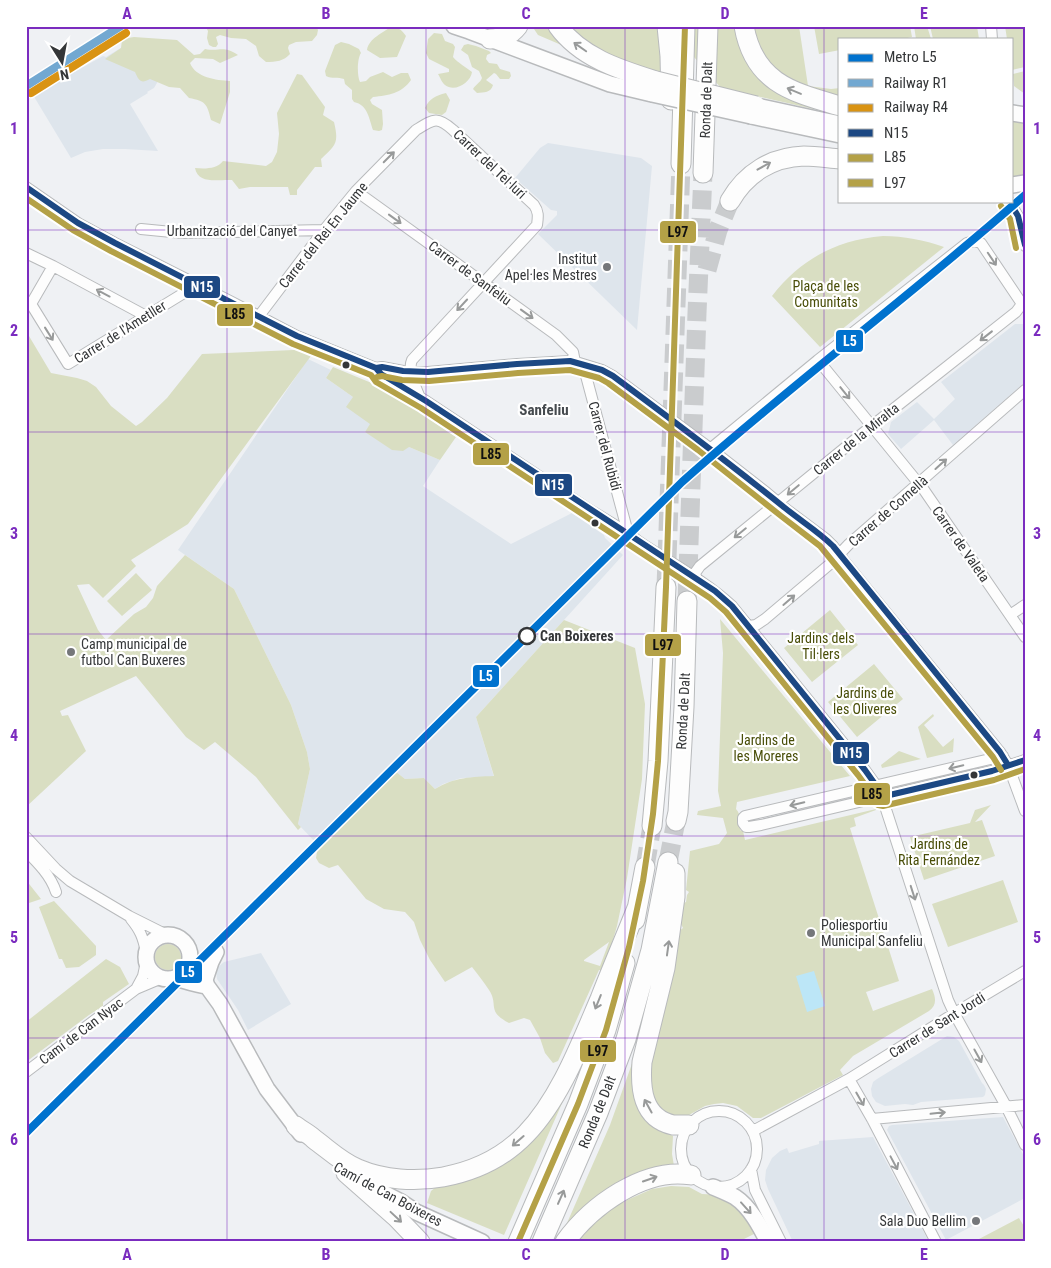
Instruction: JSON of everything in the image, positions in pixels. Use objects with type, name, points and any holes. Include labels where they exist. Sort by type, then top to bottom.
[{"type":"highway","points":[[558,26],[570,41],[597,58],[634,74],[655,87],[753,111]]},
{"type":"highway","name":"Ronda de Dalt","points":[[667,26],[670,56],[670,136],[676,159],[685,26]]},
{"type":"highway","name":"Ronda de Dalt","points":[[703,173],[708,26]]},
{"type":"highway","points":[[744,26],[746,38],[758,63],[772,78],[784,87],[797,93],[838,105]]},
{"type":"highway","points":[[730,201],[748,177],[756,170],[772,162],[785,158],[804,156],[838,159]]},
{"type":"highway","name":"Ronda de Dalt","points":[[652,826],[658,761],[666,587]]},
{"type":"highway","name":"Ronda de Dalt","points":[[677,818],[688,601]]},
{"type":"highway","name":"Ronda de Dalt","points":[[542,1242],[598,1113],[626,1039],[651,950],[672,862],[674,897],[665,968],[642,1062],[641,1075],[644,1098],[648,1108],[658,1119],[674,1125],[689,1126]]},
{"type":"highway","name":"Ronda de Dalt","points":[[518,1242],[578,1104],[606,1030],[629,947],[645,868]]},
{"type":"highway","points":[[296,1126],[314,1138],[336,1158],[370,1173],[397,1178],[424,1179],[452,1175],[479,1166],[502,1154],[536,1123],[556,1092],[576,1055],[638,908]]},
{"type":"highway","points":[[346,1174],[397,1218],[420,1242]]},
{"type":"highway","points":[[565,1242],[575,1229],[597,1208],[624,1190],[661,1175],[691,1175]]},
{"type":"street","points":[[454,26],[500,34],[582,66],[655,87]]},
{"type":"street","points":[[1014,106],[1025,114]]},
{"type":"street","points":[[753,111],[838,124]]},
{"type":"street","points":[[753,111],[838,135]]},
{"type":"street","name":"Carrer del Rei En Jaume","points":[[259,316],[356,191],[416,130],[435,120]]},
{"type":"street","name":"Carrer del Tel·luri","points":[[435,120],[445,123],[537,209],[537,225],[483,282]]},
{"type":"street","points":[[26,187],[78,223],[297,336],[376,368],[382,374],[579,503],[628,533],[715,591],[725,600],[749,626],[876,786],[948,1000],[1006,1106],[1025,1145]]},
{"type":"street","name":"Carrer de Sanfeliu","points":[[356,191],[556,335],[574,352],[573,361]]},
{"type":"street","points":[[1010,202],[1018,216],[1025,246]]},
{"type":"street","name":"Urbanització del Canyet","points":[[141,229],[182,233],[324,230]]},
{"type":"street","points":[[710,449],[818,360],[967,243],[974,241],[982,243],[1024,304]]},
{"type":"street","points":[[26,253],[146,316]]},
{"type":"street","name":"Carrer de l'Ametller","points":[[53,266],[31,304],[68,364],[197,284]]},
{"type":"street","points":[[420,398],[409,366],[412,360],[483,282]]},
{"type":"street","name":"Carrer de la Miralta","points":[[697,580],[695,573],[700,566],[1024,304]]},
{"type":"street","name":"Carrer de Valeta","points":[[818,360],[919,484],[1025,637]]},
{"type":"street","points":[[376,368],[428,372],[573,361],[602,370],[613,376],[826,539],[1003,756],[1017,762],[1025,771]]},
{"type":"street","name":"Carrer del Rubidi","points":[[573,361],[582,366],[585,372],[628,533]]},
{"type":"street","name":"Carrer de Cornellà","points":[[749,626],[756,625],[779,608],[1025,390]]},
{"type":"street","points":[[1010,615],[1025,605]]},
{"type":"street","points":[[1003,756],[745,816],[743,823],[746,827],[754,826],[974,775],[1017,762]]},
{"type":"street","points":[[1017,762],[1025,810]]},
{"type":"street","points":[[26,837],[53,880]]},
{"type":"street","points":[[26,851],[53,880]]},
{"type":"street","points":[[53,880],[63,876],[129,916],[167,935],[183,940],[190,951],[190,962],[184,973],[169,978]]},
{"type":"street","points":[[129,916],[140,930],[144,940],[146,957],[153,973],[158,977],[186,981],[196,985],[206,983],[211,962],[216,952]]},
{"type":"street","points":[[146,957],[149,946],[154,940],[160,936],[167,935]]},
{"type":"street","name":"Camí de Can Nyac","points":[[136,989],[140,982],[146,957]]},
{"type":"street","name":"Camí de Can Boixeres","points":[[190,962],[227,1016],[267,1089],[308,1143],[319,1154],[346,1174],[401,1202],[416,1212],[480,1241]]},
{"type":"street","name":"Carrer de Sant Jordi","points":[[753,1131],[849,1079],[1025,971]]},
{"type":"street","name":"Camí de Can Nyac","points":[[26,1072],[136,989],[169,978]]},
{"type":"street","points":[[849,1079],[936,1242]]},
{"type":"street","points":[[872,1120],[1025,1105]]},
{"type":"street","points":[[713,1187],[735,1184],[744,1178],[756,1159],[757,1148],[753,1131],[743,1120],[733,1114],[712,1112],[693,1122],[682,1140],[680,1151],[683,1162],[691,1175],[703,1183],[736,1198],[746,1207],[768,1242]]},
{"type":"street","points":[[751,1169],[755,1190],[781,1242]]},
{"type":"shaded area","points":[[124,46],[161,76],[154,88],[130,104],[158,151],[103,149],[85,152],[71,158],[33,95]]},
{"type":"shaded area","name":"Institut Apel·les Mestres","points":[[548,143],[641,158],[652,166],[637,330],[538,234],[557,215],[557,211],[551,210],[515,178],[540,148]]},
{"type":"shaded area","points":[[1015,324],[1025,324],[1025,382],[953,445],[934,420],[901,449],[888,434],[891,422],[917,402],[934,419],[955,399],[941,382]]},
{"type":"shaded area","points":[[308,359],[331,370],[326,378],[353,397],[371,424],[365,432],[440,460],[423,486],[511,544],[572,513],[604,535],[623,555],[476,717],[494,777],[461,778],[435,789],[424,778],[405,779],[395,771],[318,845],[298,824],[310,769],[307,752],[291,705],[234,589],[178,550]]},
{"type":"shaded area","points":[[261,953],[291,1004],[248,1030],[238,1010],[217,979],[216,971],[224,962]]},
{"type":"shaded area","points":[[947,1036],[954,1037],[959,1041],[986,1089],[983,1097],[921,1102],[913,1105],[885,1106],[876,1102],[872,1096],[873,1082]]},
{"type":"shaded area","points":[[1003,1117],[1025,1158],[1025,1198],[946,1240],[887,1130],[892,1125]]},
{"type":"shaded area","points":[[873,1137],[929,1242],[793,1242],[765,1180],[766,1170],[772,1158],[787,1148],[789,1153],[819,1144],[819,1141]]},
{"type":"green space","points":[[205,26],[316,26],[318,30],[317,35],[312,41],[296,42],[289,45],[290,54],[282,60],[266,62],[259,56],[256,46],[246,39],[220,35],[216,37],[218,44],[216,47],[209,45],[208,31]]},
{"type":"green space","points":[[392,26],[403,32],[406,36],[397,57],[380,58],[367,50],[373,39]]},
{"type":"green space","points":[[532,26],[552,26],[566,47],[538,35]]},
{"type":"green space","points":[[565,26],[659,26],[663,76],[610,58]]},
{"type":"green space","points":[[672,26],[799,26],[808,86],[838,88],[838,115],[721,88],[673,33]]},
{"type":"green space","points":[[814,26],[910,26],[912,37],[838,38],[838,50],[819,54]]},
{"type":"green space","points":[[914,26],[927,26],[931,38],[916,38]]},
{"type":"green space","points":[[930,26],[977,26],[979,38],[933,38]]},
{"type":"green space","points":[[1005,26],[1025,26],[1025,67],[1014,70],[1014,38],[1007,38]]},
{"type":"green space","points":[[434,33],[442,34],[445,41],[453,44],[455,47],[453,57],[472,72],[466,83],[453,88],[445,85],[442,81],[438,74],[449,72],[449,69],[429,59],[426,53],[428,39]]},
{"type":"green space","points":[[134,37],[177,40],[194,55],[200,54],[205,49],[225,49],[238,55],[220,63],[213,59],[195,58],[190,63],[202,75],[213,79],[230,81],[230,92],[220,124],[211,120],[205,104],[199,100],[189,98],[180,88],[169,87],[150,79],[141,81],[135,72],[105,59],[121,48],[122,39]]},
{"type":"green space","points":[[341,42],[359,49],[361,53],[358,68],[360,82],[383,72],[392,77],[401,73],[408,73],[411,80],[399,91],[373,97],[370,100],[372,104],[382,110],[382,130],[373,130],[365,109],[354,102],[352,90],[345,84],[344,79],[326,76],[325,71],[335,45]]},
{"type":"green space","points":[[468,44],[489,51],[491,53],[487,55],[486,59],[489,63],[497,64],[500,69],[510,72],[511,76],[509,79],[500,79],[494,73],[486,80],[493,85],[491,89],[487,92],[477,93],[473,89],[482,78],[479,71],[472,67],[468,55],[461,50],[464,45]]},
{"type":"green space","points":[[1025,71],[1025,94],[1014,86],[1014,74]]},
{"type":"green space","points":[[297,74],[302,75],[325,107],[323,115],[334,122],[336,139],[333,147],[321,159],[322,167],[315,167],[297,190],[297,195],[290,195],[288,187],[250,187],[239,189],[232,180],[210,180],[200,177],[195,168],[214,167],[223,161],[266,166],[272,162],[277,152],[279,134],[277,113]]},
{"type":"green space","points":[[446,93],[450,100],[446,112],[442,115],[429,113],[425,108],[429,102],[436,96]]},
{"type":"green space","points":[[1014,121],[1025,123],[1025,175],[1014,177]]},
{"type":"green space","name":"Plaça de les Comunitats","points":[[883,236],[914,239],[944,247],[820,347],[772,296],[795,272],[821,254],[850,242]]},
{"type":"green space","points":[[26,331],[51,373],[87,381],[96,387],[111,406],[136,426],[167,398],[202,354],[316,349],[188,524],[131,560],[136,566],[103,598],[89,584],[77,585],[98,630],[106,640],[134,614],[146,607],[153,598],[157,586],[185,555],[234,589],[291,705],[307,752],[310,769],[298,824],[301,827],[298,830],[256,777],[215,742],[204,750],[186,737],[136,676],[60,711],[62,716],[68,715],[86,751],[26,807]]},
{"type":"green space","points":[[333,367],[391,393],[456,437],[440,460],[409,447],[403,451],[392,450],[365,432],[370,424],[346,407],[353,397],[326,378]]},
{"type":"green space","points":[[136,573],[152,590],[122,616],[107,601]]},
{"type":"green space","name":"Jardins dels Til·lers","points":[[830,610],[858,645],[812,682],[784,648]]},
{"type":"green space","name":"Jardins de les Moreres","points":[[720,619],[850,776],[737,802],[736,809],[739,815],[740,828],[743,831],[745,840],[876,809],[854,818],[856,826],[850,828],[899,981],[866,992],[873,1011],[932,989],[935,998],[935,1004],[929,1011],[853,1056],[840,1070],[843,1075],[761,1118],[753,1118],[737,1106],[723,1103],[705,1106],[680,1118],[664,1115],[648,1090],[646,1077],[674,943],[679,943],[679,931],[683,928],[681,924],[684,903],[689,892],[686,890],[690,851],[719,844],[727,833],[723,818],[697,815],[698,811],[721,806],[718,791],[723,653]]},
{"type":"green space","points":[[564,620],[635,648],[645,704],[642,779],[627,878],[617,926],[604,971],[599,970],[558,1061],[553,1063],[545,1053],[540,1038],[530,1020],[524,1018],[509,1023],[498,1015],[495,1011],[492,995],[472,967],[445,982],[430,960],[414,922],[405,912],[384,909],[366,899],[338,865],[329,868],[319,863],[316,858],[318,845],[395,771],[405,779],[424,778],[435,789],[456,780],[470,777],[494,776],[476,717]],"holes":[[[609,942],[600,966],[584,960]]]},
{"type":"green space","name":"Jardins de les Oliveres","points":[[874,664],[903,699],[857,737],[828,702]]},
{"type":"green space","points":[[933,714],[934,716],[924,725],[943,747],[954,738],[953,752],[927,758],[918,727]]},
{"type":"green space","points":[[899,751],[921,759],[882,768],[881,765]]},
{"type":"green space","name":"Jardins de Rita Fernández","points":[[991,805],[975,822],[982,820],[995,856],[924,880],[910,837],[970,823],[975,810]]},
{"type":"green space","points":[[26,880],[41,899],[26,904]]},
{"type":"green space","points":[[1003,880],[1018,922],[948,947],[932,904]]},
{"type":"green space","points":[[54,901],[96,946],[96,955],[79,967],[66,968],[62,959],[59,959],[39,907]]},
{"type":"green space","points":[[168,944],[177,948],[181,957],[177,966],[168,970],[159,966],[155,957],[159,948]]},
{"type":"green space","points":[[106,959],[120,967],[129,984],[103,1002],[103,1006],[26,1062],[26,1022]]},
{"type":"green space","points":[[643,1033],[635,1081],[660,1130],[673,1136],[672,1154],[674,1166],[560,1239],[610,1125]]},
{"type":"green space","points":[[567,1092],[504,1235],[427,1203],[431,1191],[436,1187],[479,1176]]},
{"type":"green space","points":[[671,1186],[689,1187],[702,1194],[722,1195],[747,1217],[756,1233],[738,1242],[571,1242],[609,1208],[652,1189]]},
{"type":"green space","points":[[1019,1218],[1025,1228],[1025,1242],[981,1242],[979,1239]]},
{"type":"water","points":[[814,971],[825,1006],[807,1012],[796,976]]},
{"type":"tunnel","points":[[666,587],[681,164]]},
{"type":"tunnel","points":[[687,601],[703,173]]},
{"type":"tunnel","points":[[707,270],[718,230],[730,201]]},
{"type":"tunnel","points":[[668,862],[676,821]]},
{"type":"tunnel","points":[[645,867],[652,826]]},
{"type":"metro line","name":"L5","points":[[26,1133],[682,482],[1025,195]]},
{"type":"rail line","name":"R1","points":[[26,86],[121,26]]},
{"type":"rail line","name":"R4","points":[[31,93],[126,33]]},
{"type":"transit line","name":"L97","points":[[518,1242],[578,1104],[606,1030],[629,947],[643,881],[653,814],[658,761],[666,587],[685,26]]},
{"type":"transit line","name":"N15","points":[[26,187],[78,223],[115,243],[297,336],[376,368],[381,374],[426,401],[715,591],[732,606],[865,770],[880,791],[881,797],[992,771],[1025,760]]},
{"type":"transit line","name":"L85","points":[[26,198],[73,230],[111,251],[293,344],[371,375],[376,382],[421,408],[710,598],[726,612],[858,775],[872,794],[874,802],[878,805],[883,806],[994,780],[1025,769]]},
{"type":"transit line","name":"N15","points":[[1010,202],[1018,216],[1025,245]]},
{"type":"transit line","name":"L85","points":[[1001,206],[1010,219],[1016,248]]},
{"type":"transit line","name":"N15","points":[[376,368],[428,372],[570,361],[602,370],[613,376],[833,546],[1000,752],[1008,765]]},
{"type":"transit line","name":"L85","points":[[377,377],[429,381],[570,370],[599,378],[608,383],[698,450],[820,546],[993,757],[1001,770]]},
{"type":"place","name":"Institut Apel·les Mestres","points":[[607,267]]},
{"type":"place","name":"Can Boixeres","points":[[527,636]]},
{"type":"place","name":"Camp municipal de futbol Can Buxeres","points":[[71,652]]},
{"type":"place","name":"Poliesportiu Municipal Sanfeliu","points":[[811,933]]},
{"type":"place","name":"Sala Duo Bellim","points":[[976,1221]]},
{"type":"district","name":"Sanfeliu","points":[[544,410]]}]
